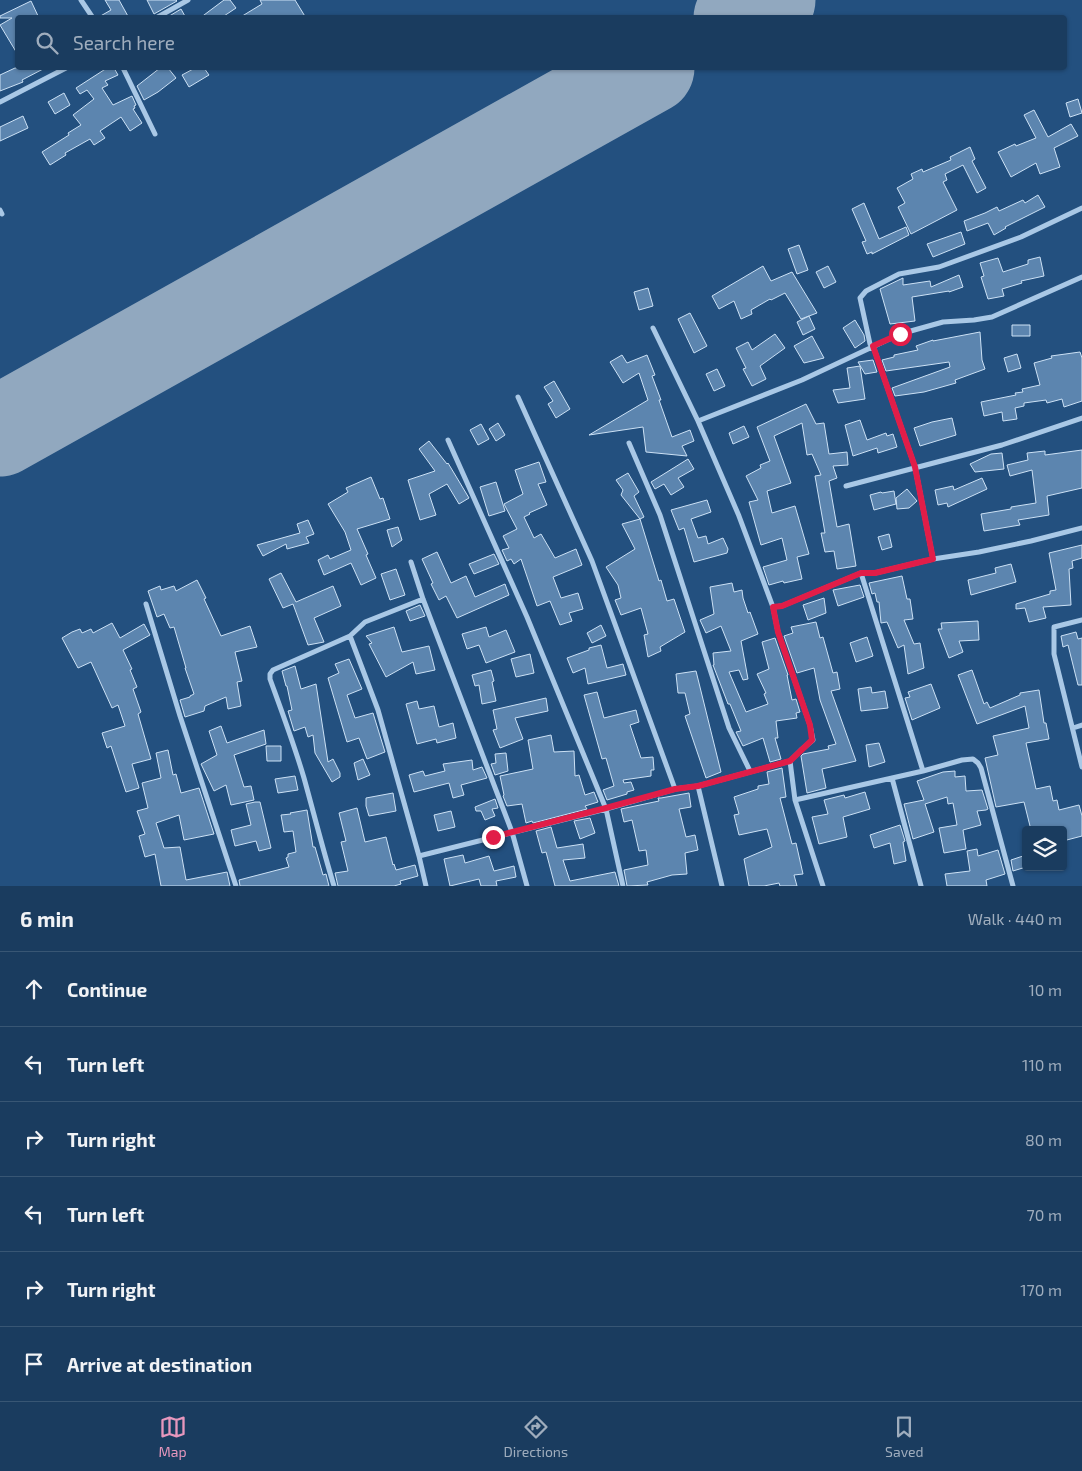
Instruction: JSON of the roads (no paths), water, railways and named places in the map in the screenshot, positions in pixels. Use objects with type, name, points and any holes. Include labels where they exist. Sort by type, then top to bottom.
[{"type":"street","points":[[81,0],[91,15]]},
{"type":"street","points":[[161,15],[188,0]]},
{"type":"street","points":[[0,102],[62,70]]},
{"type":"street","points":[[124,70],[155,134]]},
{"type":"street","points":[[933,559],[915,467],[873,346],[870,344],[860,298],[866,291],[899,274],[939,267],[1021,237],[1082,208]]},
{"type":"street","points":[[698,421],[802,380],[900,334],[943,322],[992,317],[1082,277]]},
{"type":"street","points":[[420,856],[790,761],[812,740],[810,725],[778,632],[773,607],[739,516],[698,421],[653,328]]},
{"type":"street","points":[[518,397],[592,561],[675,789]]},
{"type":"street","points":[[846,486],[1002,445],[1082,418]]},
{"type":"street","points":[[448,440],[527,617],[606,808],[623,886]]},
{"type":"street","points":[[629,443],[660,515],[729,728],[750,772]]},
{"type":"street","points":[[773,607],[782,606],[861,573],[875,573],[933,559],[979,552],[1082,528]]},
{"type":"street","points":[[411,562],[512,832],[527,886]]},
{"type":"street","points":[[861,573],[923,771]]},
{"type":"street","points":[[334,886],[287,723],[270,679],[270,674],[273,670],[350,636],[365,622],[423,598]]},
{"type":"street","points":[[146,604],[180,716],[236,886]]},
{"type":"street","points":[[1082,620],[1054,627],[1054,654],[1082,767]]},
{"type":"street","points":[[350,636],[378,710],[420,856],[426,886]]},
{"type":"street","points":[[1073,728],[1082,725]]},
{"type":"street","points":[[795,800],[973,759],[981,768],[1013,886]]},
{"type":"street","points":[[790,761],[795,800],[823,886]]},
{"type":"street","points":[[892,778],[921,886]]},
{"type":"street","points":[[698,786],[722,886]]}]
